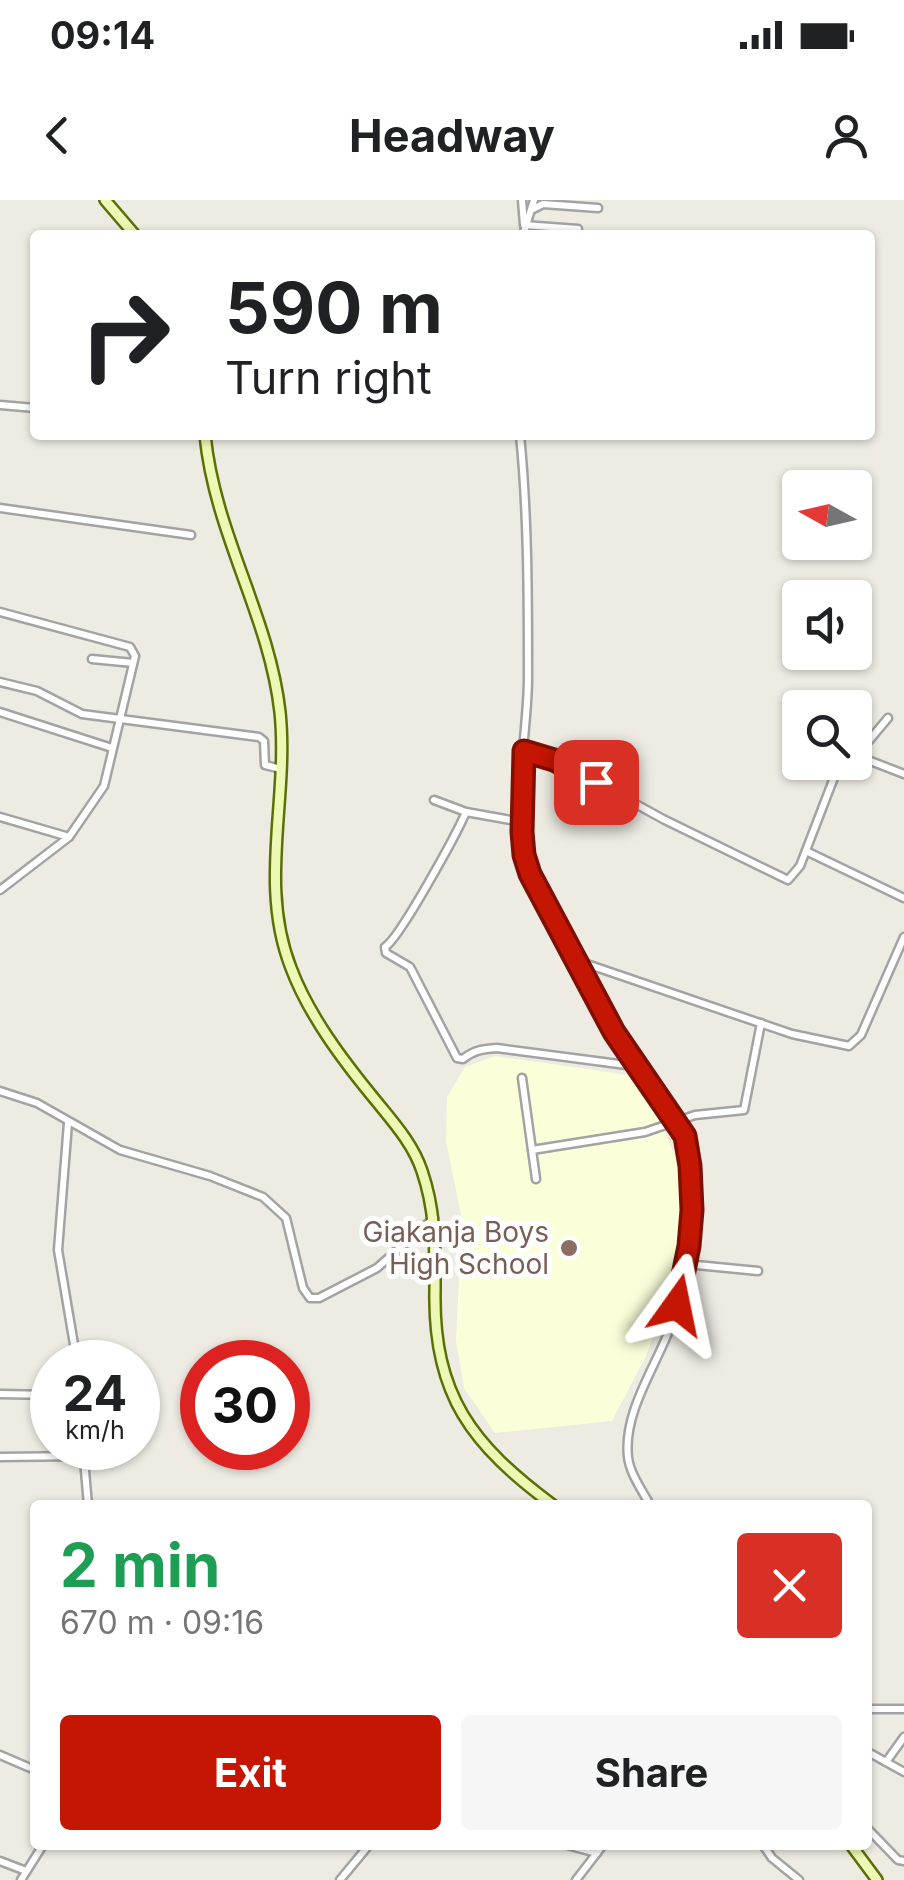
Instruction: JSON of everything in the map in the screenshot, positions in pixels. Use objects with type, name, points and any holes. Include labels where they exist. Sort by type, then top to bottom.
[{"type":"main road","points":[[105,200],[131,230]]},
{"type":"main road","points":[[206,440],[221,520],[274,674],[282,770],[274,871],[277,924],[283,946],[302,992],[342,1057],[413,1150],[435,1217],[436,1340],[448,1388],[471,1428],[492,1452],[547,1500]]},
{"type":"main road","points":[[856,1850],[877,1880]]},
{"type":"street","points":[[522,200],[524,225]]},
{"type":"street","points":[[523,230],[534,205],[598,208]]},
{"type":"street","points":[[524,225],[578,229]]},
{"type":"street","points":[[0,405],[30,408]]},
{"type":"street","points":[[521,440],[528,596],[524,855],[530,874],[635,1066],[685,1136],[692,1182],[686,1264],[677,1305],[628,1441],[628,1461],[648,1500]]},
{"type":"street","points":[[0,508],[191,535]]},
{"type":"street","points":[[0,612],[130,647],[135,652],[104,786],[69,838],[0,890]]},
{"type":"street","points":[[92,659],[133,663]]},
{"type":"street","points":[[0,682],[36,691],[82,714],[260,737],[264,741],[265,765],[282,770]]},
{"type":"street","points":[[0,712],[112,748]]},
{"type":"street","points":[[872,736],[888,718]]},
{"type":"street","points":[[524,751],[574,770],[785,879],[792,878],[806,851],[833,780]]},
{"type":"street","points":[[872,761],[904,774]]},
{"type":"street","points":[[434,800],[466,812],[522,822]]},
{"type":"street","points":[[466,812],[386,953],[410,967],[457,1058],[498,1048],[635,1066]]},
{"type":"street","points":[[0,816],[69,838]]},
{"type":"street","points":[[806,851],[904,898]]},
{"type":"street","points":[[576,960],[761,1023],[838,1045],[853,1045],[904,937]]},
{"type":"street","points":[[532,1150],[645,1132],[695,1115],[744,1110],[761,1023]]},
{"type":"street","points":[[522,1078],[536,1179]]},
{"type":"street","points":[[0,1090],[37,1103],[120,1150],[210,1176],[263,1197],[276,1206],[291,1230],[304,1288],[310,1298],[320,1298],[377,1268],[435,1217]]},
{"type":"street","points":[[68,1123],[58,1250],[73,1340]]},
{"type":"street","points":[[686,1264],[758,1270]]},
{"type":"street","points":[[0,1394],[30,1394]]},
{"type":"street","points":[[0,1457],[30,1455]]},
{"type":"street","points":[[85,1470],[88,1500]]},
{"type":"street","points":[[872,1708],[904,1709]]},
{"type":"street","points":[[886,1762],[904,1738]]},
{"type":"street","points":[[872,1754],[904,1772]]},
{"type":"street","points":[[0,1755],[30,1768]]},
{"type":"street","points":[[872,1834],[903,1864]]},
{"type":"street","points":[[21,1880],[40,1850]]},
{"type":"street","points":[[340,1880],[365,1850]]},
{"type":"street","points":[[586,1850],[597,1853]]},
{"type":"street","points":[[576,1880],[599,1850]]},
{"type":"street","points":[[766,1850],[798,1880]]},
{"type":"street","points":[[0,1861],[26,1872]]},
{"type":"shaded area","name":"Giakanja Boys High School","points":[[495,1056],[628,1075],[660,1122],[685,1178],[675,1275],[646,1356],[612,1421],[495,1433],[464,1388],[456,1340],[462,1220],[446,1141],[447,1097],[465,1067]]},
{"type":"place","name":"Giakanja Boys High School","points":[[569,1248]]},
{"type":"route","points":[[596,782],[554,760],[524,751],[524,855],[536,889],[614,1032],[685,1136],[692,1210],[677,1305]]}]
